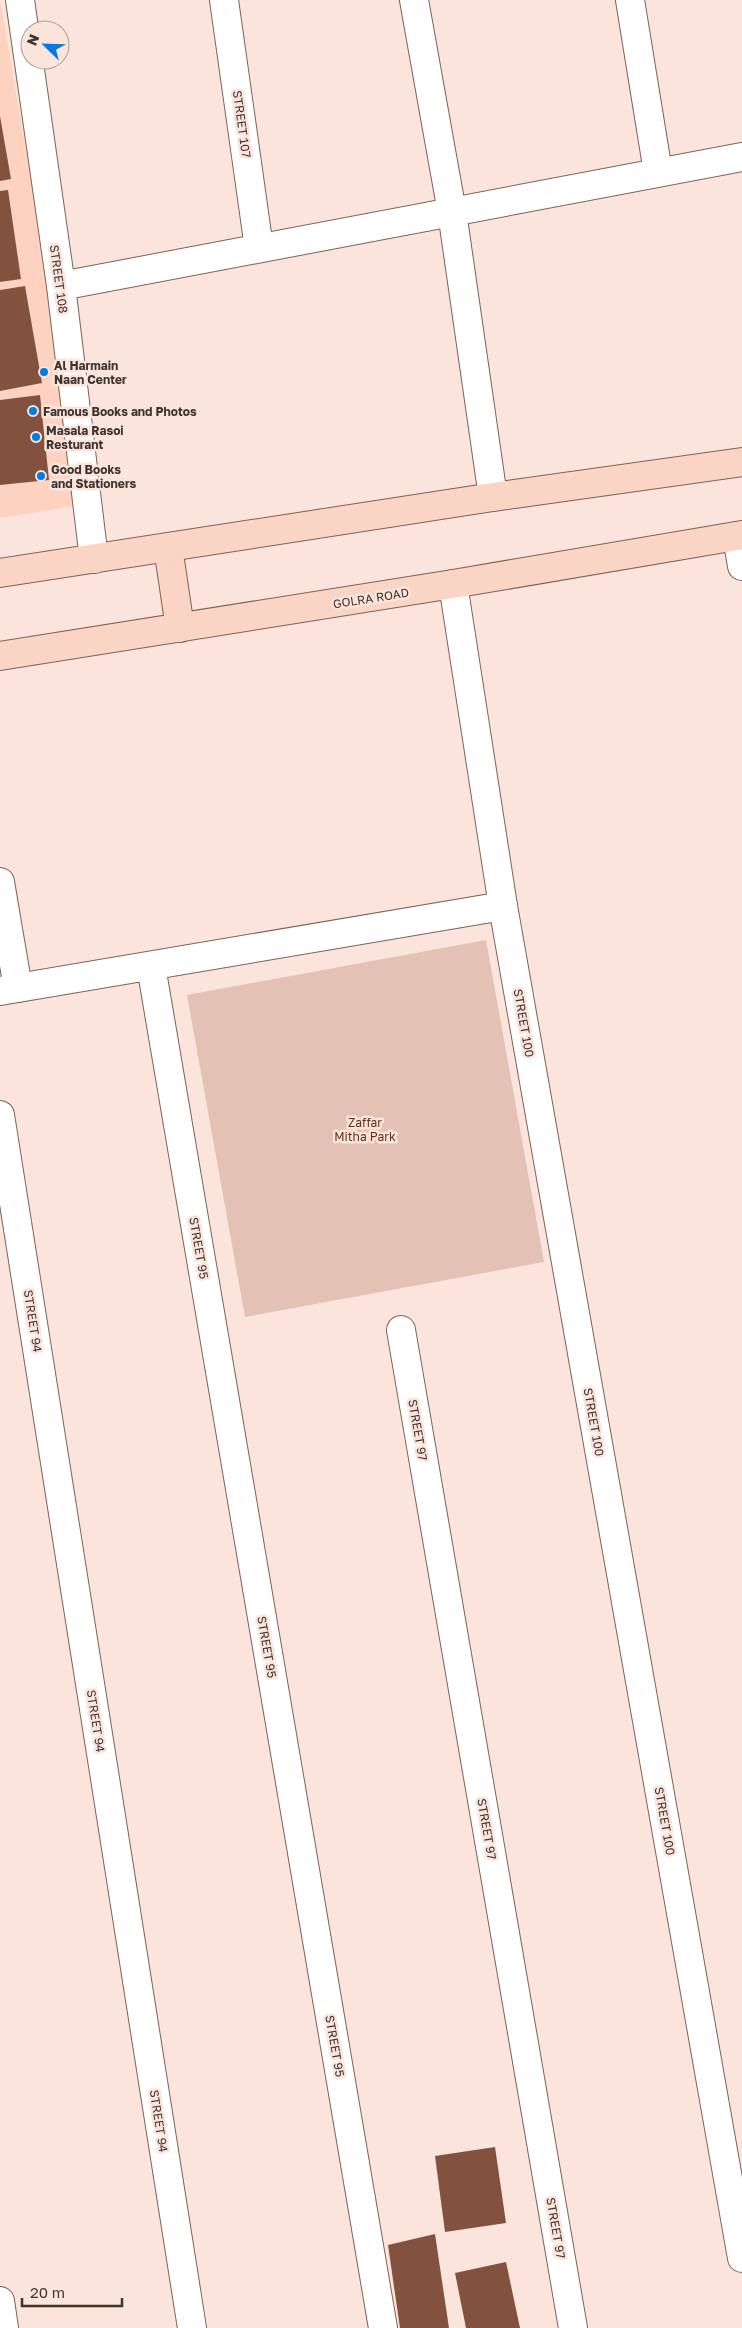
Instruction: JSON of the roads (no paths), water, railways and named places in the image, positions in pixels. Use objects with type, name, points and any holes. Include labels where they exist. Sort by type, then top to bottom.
[{"type":"main road","points":[[0,573],[493,497],[742,462]]},
{"type":"main road","name":"GOLRA ROAD","points":[[0,656],[453,584],[739,536]]},
{"type":"main road","points":[[168,547],[180,628]]},
{"type":"street","name":"STREET 108","points":[[20,0],[61,286],[94,559]]},
{"type":"street","name":"STREET 107","points":[[224,0],[259,248]]},
{"type":"street","points":[[414,0],[452,212],[493,497]]},
{"type":"street","points":[[630,0],[658,172]]},
{"type":"street","points":[[61,286],[742,157]]},
{"type":"street","points":[[739,536],[742,566]]},
{"type":"street","name":"STREET 100","points":[[453,584],[503,906],[742,2258]]},
{"type":"street","points":[[0,882],[9,990],[503,906]]},
{"type":"street","name":"STREET 95","points":[[151,966],[384,2328]]},
{"type":"street","name":"STREET 94","points":[[0,1115],[192,2328]]},
{"type":"street","name":"STREET 97","points":[[401,1330],[573,2328]]},
{"type":"street","points":[[0,2301],[4,2328]]},
{"type":"place","name":"Al Harmain Naan Center","points":[[44,372]]},
{"type":"place","name":"Famous Books and Photos","points":[[33,411]]},
{"type":"place","name":"Masala Rasoi Resturant","points":[[36,437]]},
{"type":"place","name":"Good Books and Stationers","points":[[41,476]]},
{"type":"park label","name":"Zaffar Mitha Park","points":[[365,1129]]}]
